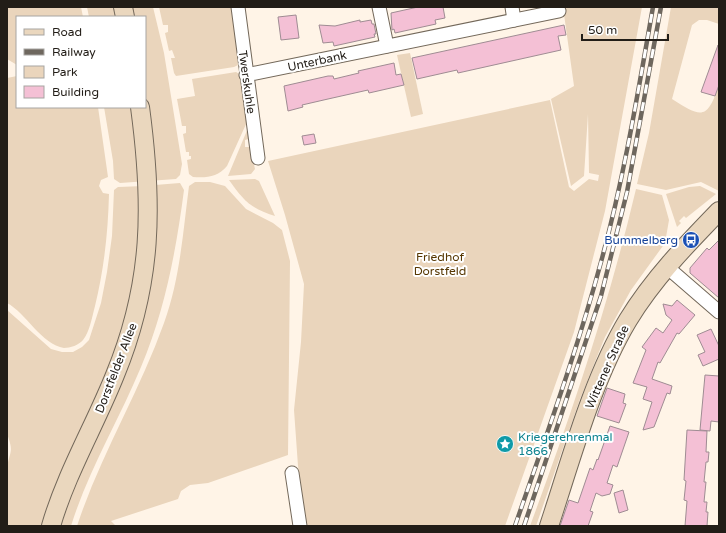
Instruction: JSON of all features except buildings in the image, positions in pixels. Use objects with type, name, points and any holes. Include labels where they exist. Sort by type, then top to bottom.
[{"type":"main road","name":"Dorstfelder Allee","points":[[51,526],[124,352],[142,290],[147,249],[149,195],[140,108]]},
{"type":"main road","name":"Wittener Straße","points":[[549,526],[586,417],[614,348],[628,321],[642,299],[667,267],[719,211]]},
{"type":"street","name":"Twerskuhle","points":[[238,7],[258,158]]},
{"type":"street","points":[[379,7],[387,46]]},
{"type":"street","points":[[512,7],[514,20]]},
{"type":"street","name":"Unterbank","points":[[246,76],[559,11]]},
{"type":"street","points":[[667,267],[719,312]]},
{"type":"street","points":[[292,473],[300,526]]},
{"type":"green space","points":[[7,7],[81,7],[83,16],[16,16],[16,64],[7,59]]},
{"type":"green space","points":[[87,7],[117,7],[119,16],[89,16]]},
{"type":"green space","points":[[130,7],[153,7],[164,53],[182,164],[180,175],[176,179],[120,183],[114,179],[113,161],[104,108],[146,108],[147,104],[146,16],[132,16]]},
{"type":"green space","points":[[159,7],[232,7],[238,65],[234,67],[176,76],[171,58],[175,58],[172,50],[169,51],[165,33],[168,32],[168,25],[163,25]]},
{"type":"green space","name":"Friedhof Dorstfeld","points":[[563,7],[642,7],[605,211],[574,332],[505,526],[307,526],[298,466],[294,410],[301,342],[304,284],[268,161],[550,100],[569,187],[574,191],[589,179],[598,181],[599,175],[589,173],[588,114],[584,176],[571,186],[551,99],[574,86]]},
{"type":"green space","points":[[671,7],[719,8],[719,24],[707,20],[699,20],[692,25],[672,99],[690,110],[702,112],[707,110],[711,105],[719,85],[719,191],[701,182],[666,190],[637,184],[649,133]]},
{"type":"green space","points":[[410,53],[423,114],[411,117],[397,55]]},
{"type":"green space","points":[[236,72],[241,75],[247,122],[224,170],[212,176],[193,177],[189,174],[187,160],[191,159],[191,156],[189,156],[189,152],[186,152],[183,134],[186,133],[186,126],[182,126],[177,99],[195,96],[192,79]]},
{"type":"green space","points":[[16,76],[16,108],[98,108],[108,177],[101,180],[99,186],[103,193],[109,194],[105,251],[101,278],[89,328],[81,342],[77,345],[69,347],[64,348],[56,346],[48,341],[21,314],[7,303],[7,78]]},
{"type":"green space","points":[[248,128],[249,139],[245,140],[245,147],[250,147],[255,169],[251,174],[228,176]]},
{"type":"green space","points":[[255,179],[259,181],[275,216],[248,203],[229,180]]},
{"type":"green space","points":[[195,182],[210,182],[225,186],[246,209],[273,223],[282,230],[290,261],[288,455],[208,483],[190,485],[181,491],[178,499],[111,521],[116,526],[77,526],[86,500],[143,374],[164,323],[174,290],[183,238],[189,186]]},
{"type":"green space","points":[[180,183],[184,190],[177,235],[157,324],[141,367],[86,485],[71,526],[59,526],[120,381],[155,185]]},
{"type":"green space","points":[[144,186],[143,231],[127,325],[44,526],[7,526],[6,481],[11,448],[7,434],[7,310],[51,349],[62,352],[73,352],[82,347],[89,340],[101,303],[112,236],[114,190],[118,187]]},
{"type":"green space","points":[[700,186],[716,194],[686,218],[684,216],[679,221],[681,223],[677,227],[666,194],[689,187]]},
{"type":"green space","points":[[636,189],[662,195],[669,220],[665,243],[631,290],[605,337],[580,399],[536,526],[530,526],[588,359],[614,275]]},
{"type":"railway","points":[[515,526],[571,362],[601,262],[624,167],[653,7]]},
{"type":"railway","points":[[524,526],[601,296],[627,192],[661,7]]},
{"type":"place","name":"Bummelberg","points":[[691,240]]},
{"type":"place","name":"Kriegerehrenmal 1866","points":[[505,444]]}]
